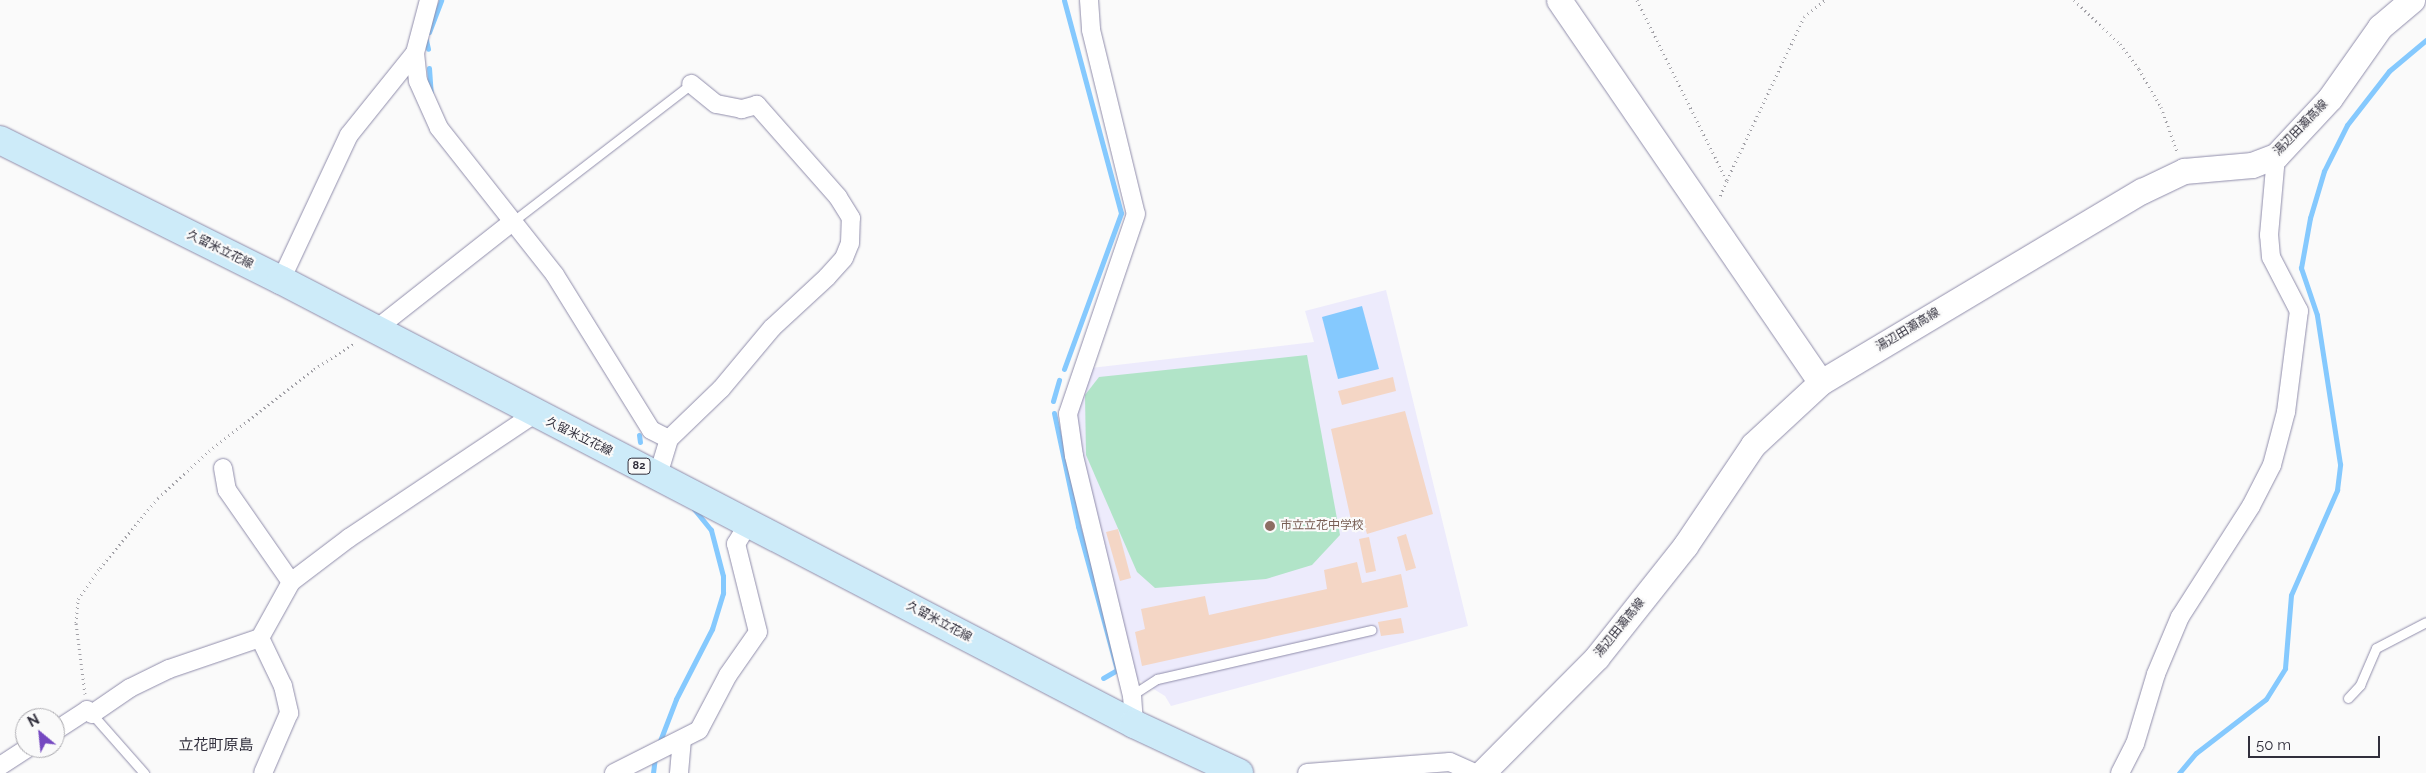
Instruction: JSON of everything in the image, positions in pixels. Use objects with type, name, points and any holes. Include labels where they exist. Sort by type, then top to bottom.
[{"type":"main road","points":[[1559,0],[1821,382]]},
{"type":"main road","name":"湯辺田瀬高線","points":[[1482,773],[1598,657],[1685,546],[1753,445],[1821,382],[2142,191],[2184,171],[2252,165],[2276,156],[2330,98],[2380,27],[2412,0]]},
{"type":"main road","name":"久留米立花線","points":[[0,140],[38,162],[282,280],[534,414],[749,522],[1134,724],[1239,773]]},
{"type":"street","points":[[429,0],[415,53],[418,81],[431,115],[503,204],[512,222],[555,275],[651,430],[669,439]]},
{"type":"street","points":[[1089,0],[1091,30],[1136,214],[1068,414],[1074,456],[1132,695],[1134,724]]},
{"type":"street","points":[[282,280],[349,135],[415,53]]},
{"type":"street","points":[[658,476],[669,439],[721,389],[772,328],[827,277],[844,258],[850,243],[852,218],[838,197],[757,105],[742,109],[716,104],[691,84]]},
{"type":"street","points":[[2120,773],[2135,744],[2156,674],[2180,618],[2252,506],[2272,464],[2286,412],[2299,311],[2271,257],[2269,235],[2276,156]]},
{"type":"street","points":[[375,330],[512,222]]},
{"type":"street","points":[[65,726],[130,688],[169,669],[260,638],[291,582],[349,538],[534,414]]},
{"type":"street","points":[[223,468],[227,490],[291,582]]},
{"type":"street","points":[[614,773],[682,741],[698,730],[758,632],[736,544],[749,522]]},
{"type":"street","points":[[260,638],[282,686],[289,713],[263,773]]},
{"type":"street","points":[[680,773],[682,741]]},
{"type":"street","points":[[0,766],[15,756]]},
{"type":"street","points":[[1307,773],[1450,762],[1475,773]]},
{"type":"lane","points":[[512,222],[691,84]]},
{"type":"lane","points":[[2348,698],[2360,685],[2376,648],[2426,622]]},
{"type":"lane","points":[[1132,695],[1157,679],[1371,630]]},
{"type":"lane","points":[[90,712],[144,773]]},
{"type":"path","points":[[1637,0],[1727,181]]},
{"type":"path","points":[[1717,202],[1804,17],[1825,0]]},
{"type":"path","points":[[2074,0],[2120,44],[2139,69],[2161,107],[2184,171]]},
{"type":"path","points":[[90,712],[79,664],[78,599],[100,568],[158,498],[209,451],[314,369],[375,330]]},
{"type":"shaded area","name":"市立立花中学校","points":[[1386,290],[1468,626],[1171,706],[1165,696],[1129,674],[1076,443],[1076,390],[1091,368],[1314,342],[1305,311]]},
{"type":"green space","points":[[1307,355],[1340,535],[1312,565],[1266,579],[1155,588],[1137,572],[1086,455],[1085,395],[1099,377]]},
{"type":"water","points":[[1362,306],[1379,369],[1338,379],[1322,317]]},
{"type":"building","points":[[1393,377],[1396,391],[1342,405],[1338,391]]},
{"type":"building","points":[[1405,411],[1433,514],[1367,534],[1362,517],[1351,520],[1331,429]]},
{"type":"building","points":[[1118,529],[1131,578],[1120,581],[1106,532]]},
{"type":"building","points":[[1406,534],[1416,568],[1406,571],[1397,537]]},
{"type":"building","points":[[1369,537],[1376,571],[1366,573],[1359,539]]},
{"type":"building","points":[[1357,562],[1362,583],[1401,574],[1408,607],[1142,666],[1135,632],[1145,629],[1141,609],[1205,596],[1209,615],[1327,589],[1324,570]]},
{"type":"building","points":[[1401,618],[1404,633],[1381,636],[1378,622]]},
{"type":"waterway","points":[[429,32],[441,0]]},
{"type":"waterway","points":[[1064,0],[1121,213],[1064,369]]},
{"type":"waterway","points":[[426,40],[428,49]]},
{"type":"waterway","points":[[2179,773],[2196,753],[2266,699],[2285,668],[2291,595],[2337,490],[2340,464],[2317,315],[2301,268],[2310,218],[2324,171],[2347,125],[2389,71],[2426,40]]},
{"type":"waterway","points":[[429,68],[431,95]]},
{"type":"waterway","points":[[1053,401],[1059,380]]},
{"type":"waterway","points":[[1054,413],[1078,526],[1117,670],[1103,678]]},
{"type":"waterway","points":[[639,435],[640,442]]},
{"type":"waterway","points":[[658,746],[676,699],[712,629],[723,593],[723,576],[711,530],[694,509]]},
{"type":"waterway","points":[[653,773],[655,756]]},
{"type":"place","name":"市立立花中学校","points":[[1270,526]]},
{"type":"district","name":"立花町原島","points":[[216,746]]}]
